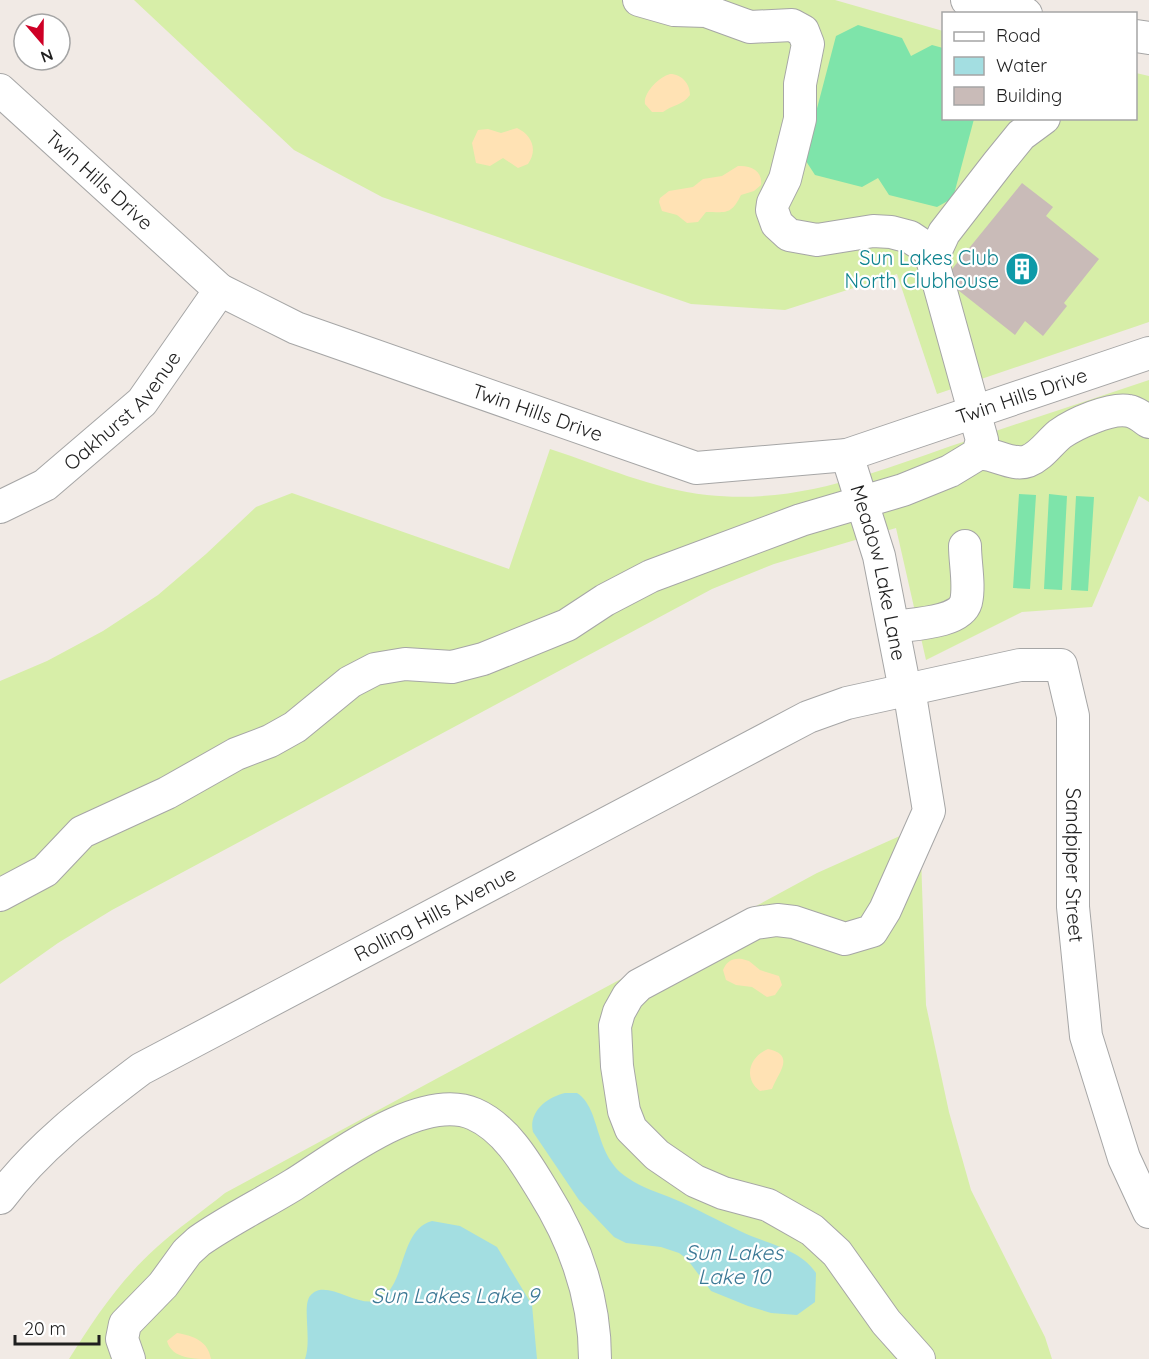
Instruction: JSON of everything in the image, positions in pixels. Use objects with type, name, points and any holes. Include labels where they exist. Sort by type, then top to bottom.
[{"type":"street","points":[[639,0],[674,10],[706,10],[750,27],[792,25],[803,31],[808,44],[798,97],[800,119],[785,179],[773,203],[772,210],[777,224],[789,235],[817,240],[873,231],[891,232],[910,237],[934,253]]},
{"type":"street","points":[[967,0],[1018,12]]},
{"type":"street","name":"Twin Hills Drive","points":[[0,90],[220,290],[296,328],[696,468],[847,455],[1149,353]]},
{"type":"street","points":[[978,454],[982,440],[944,311],[932,259],[944,233],[1021,135],[1041,120]]},
{"type":"street","name":"Oakhurst Avenue","points":[[0,507],[45,484],[142,402],[220,290]]},
{"type":"street","points":[[0,895],[45,871],[88,829],[167,793],[236,754],[276,738],[295,727],[350,682],[375,669],[405,664],[452,667],[483,659],[567,625],[605,600],[651,576],[801,520],[863,504],[950,471],[978,454],[986,453],[1014,461],[1029,461],[1060,434],[1077,424],[1118,411],[1131,411],[1149,422]]},
{"type":"street","name":"Meadow Lake Lane","points":[[847,455],[879,556],[907,689],[929,812],[885,910],[872,931],[845,939],[794,922],[777,920],[743,928],[639,985],[628,996],[619,1011],[615,1041],[624,1111],[631,1130],[645,1144],[710,1189],[768,1205],[812,1230],[837,1253],[886,1322],[919,1359]]},
{"type":"street","points":[[894,627],[944,620],[958,614],[966,603],[965,546]]},
{"type":"street","name":"Sandpiper Street","points":[[907,689],[1020,665],[1061,665],[1073,716],[1072,907],[1086,1036],[1124,1158],[1149,1212]]},
{"type":"street","name":"Rolling Hills Avenue","points":[[0,1198],[38,1153],[88,1110],[141,1070],[808,717],[847,703],[907,689]]},
{"type":"street","points":[[129,1359],[122,1339],[125,1324],[163,1286],[186,1252],[199,1241],[326,1163],[406,1120],[441,1109],[473,1113],[491,1123],[529,1167],[555,1211],[588,1292],[595,1333],[594,1359]]},
{"type":"green space","points":[[134,0],[835,0],[942,31],[942,120],[1137,120],[1137,73],[1149,76],[1149,322],[937,394],[897,274],[785,310],[691,304],[382,197],[294,150]]},
{"type":"green space","points":[[858,25],[902,38],[911,56],[932,45],[942,48],[942,120],[974,120],[953,198],[937,207],[889,195],[878,178],[862,187],[815,175],[804,158],[836,36]]},
{"type":"green space","points":[[1149,380],[1149,502],[1139,496],[1092,607],[1022,612],[926,660],[896,528],[774,564],[712,589],[112,910],[58,943],[0,984],[0,681],[47,661],[103,631],[158,595],[256,507],[292,493],[509,569],[550,449],[667,488],[707,495],[741,497],[775,495],[807,490],[869,474]]},
{"type":"green space","points":[[1019,494],[1036,495],[1030,589],[1013,588]]},
{"type":"green space","points":[[1049,494],[1067,496],[1062,590],[1044,589]]},
{"type":"green space","points":[[1076,496],[1094,497],[1088,591],[1071,590]]},
{"type":"green space","points":[[920,827],[926,1005],[949,1112],[971,1190],[1045,1337],[1052,1359],[69,1359],[98,1314],[144,1259],[225,1193],[817,873]]},
{"type":"sand","points":[[670,74],[684,80],[689,87],[690,95],[684,101],[663,112],[652,112],[645,104],[649,90]]},
{"type":"sand","points":[[517,128],[532,143],[533,153],[528,164],[518,168],[503,158],[490,166],[476,163],[472,143],[478,130],[488,129],[501,133]]},
{"type":"sand","points":[[738,166],[755,170],[760,176],[761,185],[754,191],[741,195],[728,211],[706,212],[698,222],[687,223],[677,215],[662,211],[660,198],[669,191],[693,187],[703,179],[722,176]]},
{"type":"sand","points":[[742,959],[749,961],[760,970],[779,976],[782,985],[775,995],[767,997],[752,987],[736,985],[726,980],[723,970],[726,964]]},
{"type":"sand","points":[[768,1049],[782,1056],[783,1066],[772,1089],[760,1091],[751,1080],[750,1068],[756,1057]]},
{"type":"sand","points":[[177,1333],[199,1340],[207,1348],[211,1359],[179,1355],[167,1341]]},
{"type":"water","name":"Sun Lakes Lake 10","points":[[565,1093],[577,1093],[585,1100],[591,1110],[603,1146],[617,1169],[639,1185],[801,1258],[816,1273],[815,1302],[797,1315],[771,1313],[748,1306],[711,1291],[687,1259],[679,1253],[661,1247],[626,1243],[614,1237],[579,1200],[533,1132],[533,1118],[540,1106]]},
{"type":"water","name":"Sun Lakes Lake 9","points":[[432,1221],[460,1226],[497,1247],[532,1305],[537,1359],[305,1359],[308,1343],[307,1307],[310,1296],[316,1291],[324,1290],[363,1301],[380,1299],[395,1281],[414,1235],[421,1226]]},
{"type":"building","name":"Sun Lakes Club North Clubhouse","points":[[1022,183],[1053,207],[1046,216],[1099,259],[1064,303],[1067,306],[1043,336],[1025,321],[1015,335],[944,279]]},
{"type":"place","name":"Sun Lakes Club North Clubhouse","points":[[1022,269]]}]
